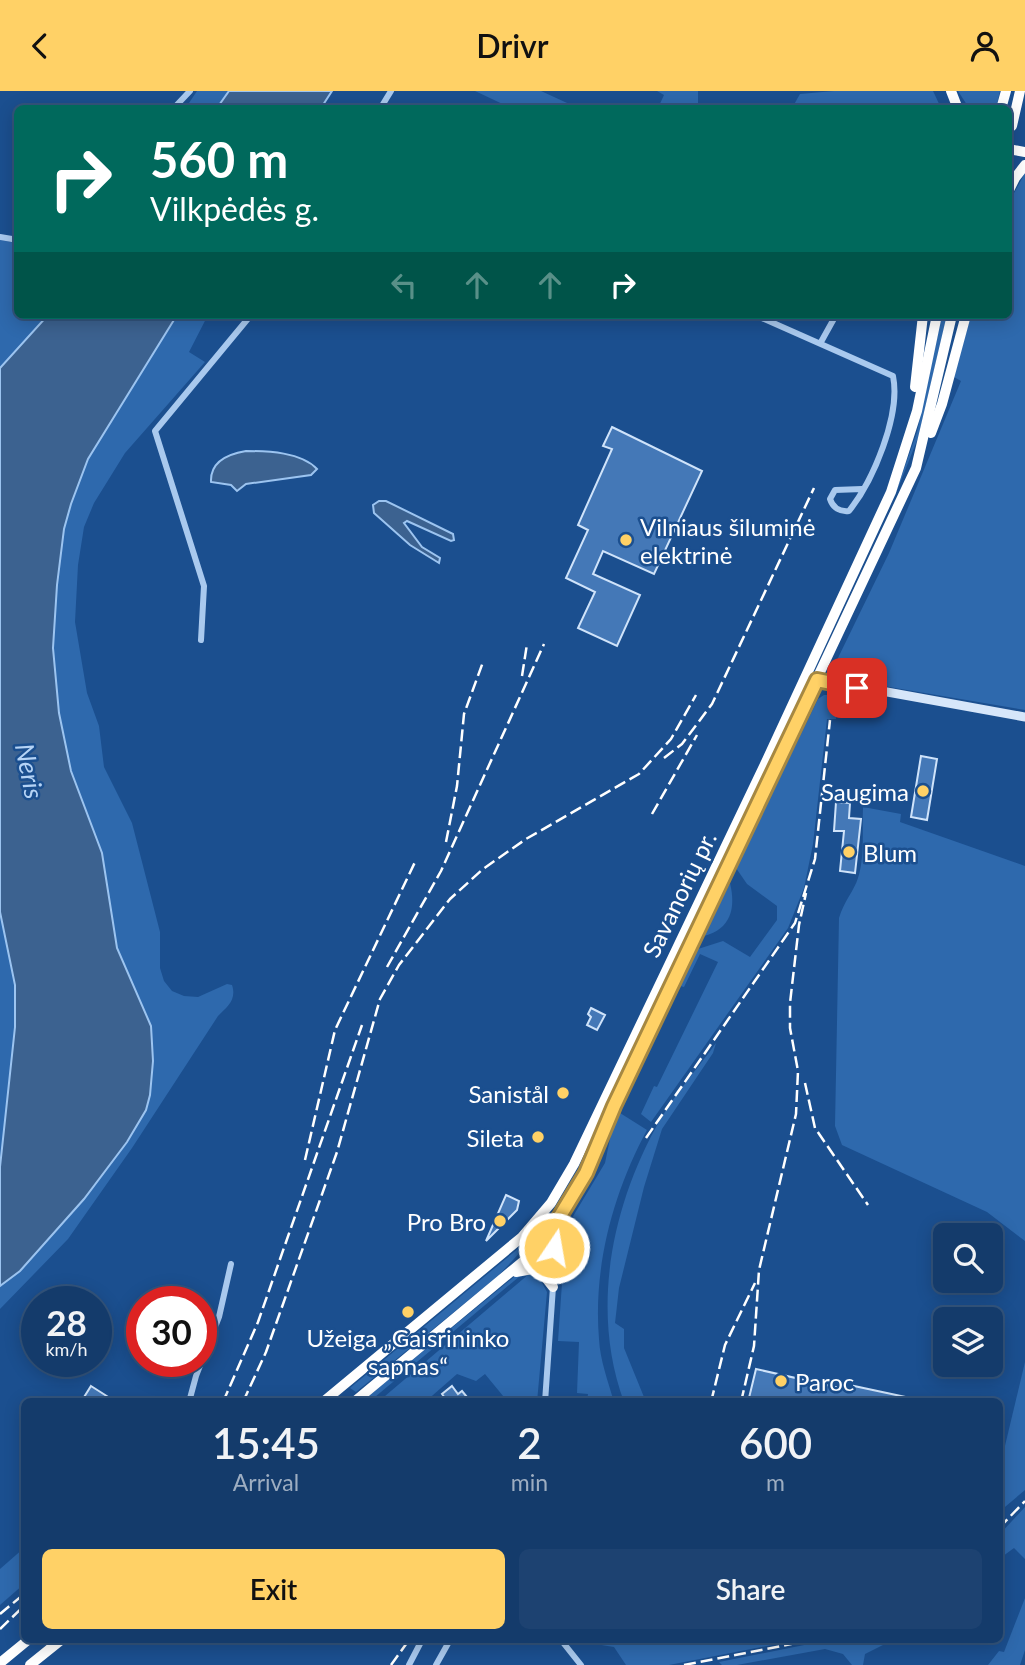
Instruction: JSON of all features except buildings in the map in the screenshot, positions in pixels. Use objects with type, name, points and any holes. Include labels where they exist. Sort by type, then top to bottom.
[{"type":"highway","points":[[1012,126],[1020,91]]},
{"type":"highway","points":[[1012,186],[1025,165]]},
{"type":"highway","points":[[912,429],[923,319]]},
{"type":"highway","name":"Savanorių pr.","points":[[328,1398],[500,1258],[542,1215],[579,1153],[891,492],[912,429],[936,319]]},
{"type":"highway","name":"Savanorių pr.","points":[[358,1398],[510,1273],[551,1231],[586,1173],[614,1106],[916,468],[951,319]]},
{"type":"highway","points":[[916,468],[942,404],[964,319]]},
{"type":"highway","points":[[542,1215],[551,1231]]},
{"type":"highway","points":[[510,1273],[538,1268],[553,1287]]},
{"type":"highway","points":[[344,1385],[346,1396],[351,1398]]},
{"type":"highway","points":[[0,1663],[24,1643]]},
{"type":"highway","points":[[30,1665],[57,1643]]},
{"type":"main road","points":[[805,677],[1025,717]]},
{"type":"street","points":[[177,105],[190,91]]},
{"type":"street","points":[[201,640],[204,586],[155,431],[248,319]]},
{"type":"street","points":[[765,319],[893,376],[887,435],[862,489],[849,511],[839,510],[832,505],[830,499],[835,490],[862,489]]},
{"type":"street","points":[[821,342],[834,319]]},
{"type":"street","points":[[545,1398],[553,1287],[551,1231]]},
{"type":"street","points":[[190,1398],[219,1317],[231,1264]]},
{"type":"street","points":[[409,1665],[420,1643]]},
{"type":"street","points":[[436,1665],[448,1643]]},
{"type":"street","points":[[563,1643],[581,1665]]},
{"type":"shaded area","points":[[197,91],[229,91],[219,105],[188,105]]},
{"type":"shaded area","points":[[475,91],[541,91],[571,105],[505,105]]},
{"type":"shaded area","points":[[657,91],[698,91],[700,105],[659,105],[664,95]]},
{"type":"shaded area","points":[[834,91],[933,91],[940,105],[794,105],[800,94]]},
{"type":"shaded area","points":[[958,91],[1000,91],[997,105],[967,105]]},
{"type":"shaded area","points":[[1025,173],[1025,710],[842,679],[835,673],[837,660],[889,553],[961,381],[954,377],[970,319],[1012,319],[1012,197]]},
{"type":"shaded area","points":[[0,240],[14,242],[14,319],[44,319],[0,368]]},
{"type":"shaded area","points":[[175,319],[206,319],[189,352],[205,362],[125,453],[94,503],[84,527],[78,565],[75,622],[87,693],[99,726],[104,767],[132,823],[160,932],[160,968],[164,981],[172,991],[184,996],[198,997],[227,984],[232,985],[233,995],[68,1239],[0,1309],[0,1286],[20,1271],[84,1199],[127,1142],[146,1110],[153,1061],[117,948],[102,853],[71,771],[59,713],[53,648],[64,528],[88,459]]},
{"type":"shaded area","points":[[941,319],[946,319],[918,438],[892,503],[917,432]]},
{"type":"shaded area","points":[[831,695],[838,701],[836,719],[827,719],[813,844],[804,888],[788,928],[651,1122],[641,1114],[718,962],[700,954],[684,987],[680,986],[698,949],[723,941],[750,957],[777,920],[777,906],[747,884],[736,868],[818,699]]},
{"type":"shaded area","points":[[863,807],[901,814],[900,822],[1025,866],[1025,1241],[987,1212],[842,1145],[835,1126],[839,918],[856,883],[862,852]]},
{"type":"shaded area","points":[[730,883],[732,909],[726,923],[704,936]]},
{"type":"shaded area","points":[[0,912],[15,985],[15,1027],[0,1167]]},
{"type":"shaded area","points":[[716,1043],[713,1053],[662,1129],[644,1187],[619,1288],[615,1323],[624,1329],[624,1348],[644,1398],[623,1398],[614,1367],[609,1331],[611,1258],[629,1186],[660,1120]]},
{"type":"shaded area","points":[[620,1113],[647,1130],[615,1205],[599,1285],[600,1347],[613,1398],[588,1398],[588,1394],[577,1393],[579,1342],[558,1341],[565,1240],[569,1223],[605,1163],[612,1129]]},
{"type":"shaded area","points":[[525,1243],[527,1245],[498,1276],[356,1392],[350,1388]]},
{"type":"shaded area","points":[[529,1274],[540,1279],[547,1292],[537,1398],[505,1398],[485,1374],[476,1381],[457,1374],[430,1398],[383,1398]]},
{"type":"shaded area","points":[[520,1276],[374,1398],[366,1398],[514,1277]]},
{"type":"shaded area","points":[[1025,1362],[1025,1490],[1003,1509],[1003,1454]]},
{"type":"shaded area","points":[[1025,1507],[1025,1559],[1014,1548],[1003,1556],[1003,1531]]},
{"type":"shaded area","points":[[21,1551],[21,1587],[0,1605],[0,1569]]},
{"type":"shaded area","points":[[1025,1598],[1025,1650],[1020,1665],[988,1665],[999,1651],[1004,1652]]},
{"type":"shaded area","points":[[783,1643],[669,1665],[626,1665],[614,1647],[595,1644]]},
{"type":"shaded area","points":[[814,1643],[887,1643],[865,1654],[863,1665],[852,1665],[843,1654],[825,1649],[737,1665],[722,1665],[719,1662]]},
{"type":"water","points":[[229,91],[332,91],[323,105],[219,105]]},
{"type":"water","name":"Neris","points":[[44,319],[175,319],[88,459],[71,504],[64,529],[57,585],[53,648],[59,713],[71,771],[102,853],[117,948],[151,1026],[153,1061],[150,1095],[146,1110],[127,1142],[84,1199],[20,1271],[0,1286],[0,1167],[15,1027],[15,985],[0,912],[0,368]]},
{"type":"water","points":[[246,451],[293,456],[317,469],[311,475],[246,484],[237,491],[231,485],[211,482],[211,475],[221,460]]},
{"type":"water","points":[[386,501],[453,534],[454,540],[451,541],[407,521],[404,523],[422,547],[440,558],[439,563],[410,545],[374,513],[373,505]]},
{"type":"railway","points":[[664,758],[682,744],[712,704],[814,488]]},
{"type":"railway","points":[[522,676],[527,644]]},
{"type":"railway","points":[[387,967],[441,871],[544,644]]},
{"type":"railway","points":[[446,842],[457,786],[464,714],[483,662]]},
{"type":"railway","points":[[245,1398],[266,1352],[337,1152],[380,999],[399,965],[450,899],[483,869],[526,839],[639,774],[671,739],[696,695]]},
{"type":"railway","points":[[646,1138],[795,923],[815,859],[830,720]]},
{"type":"railway","points":[[652,814],[697,735]]},
{"type":"railway","points":[[305,1160],[335,1030],[415,862]]},
{"type":"railway","points":[[742,1398],[754,1346],[759,1270],[796,1114],[798,1071],[790,1028],[790,1003],[799,925],[806,893]]},
{"type":"railway","points":[[225,1398],[258,1322],[362,1025]]},
{"type":"railway","points":[[805,1083],[815,1128],[868,1205]]},
{"type":"railway","points":[[712,1398],[725,1345],[755,1283]]},
{"type":"railway","points":[[1003,1524],[1025,1501]]},
{"type":"railway","points":[[0,1614],[21,1596]]},
{"type":"railway","points":[[0,1629],[21,1609]]},
{"type":"railway","points":[[391,1665],[407,1643]]},
{"type":"railway","points":[[684,1665],[797,1643]]},
{"type":"place","name":"Vilniaus šiluminė elektrinė","points":[[626,540]]},
{"type":"place","name":"Saugima","points":[[923,791]]},
{"type":"place","name":"Blum","points":[[849,852]]},
{"type":"place","name":"Sanistål","points":[[563,1093]]},
{"type":"place","name":"Sileta","points":[[538,1137]]},
{"type":"place","name":"Pro Bro","points":[[500,1221]]},
{"type":"place","name":"Užeiga „Gaisrininko sapnas“","points":[[408,1312]]},
{"type":"place","name":"Paroc","points":[[781,1381]]},
{"type":"route","points":[[554,1248],[551,1231],[586,1173],[614,1106],[817,680],[857,688]]}]
